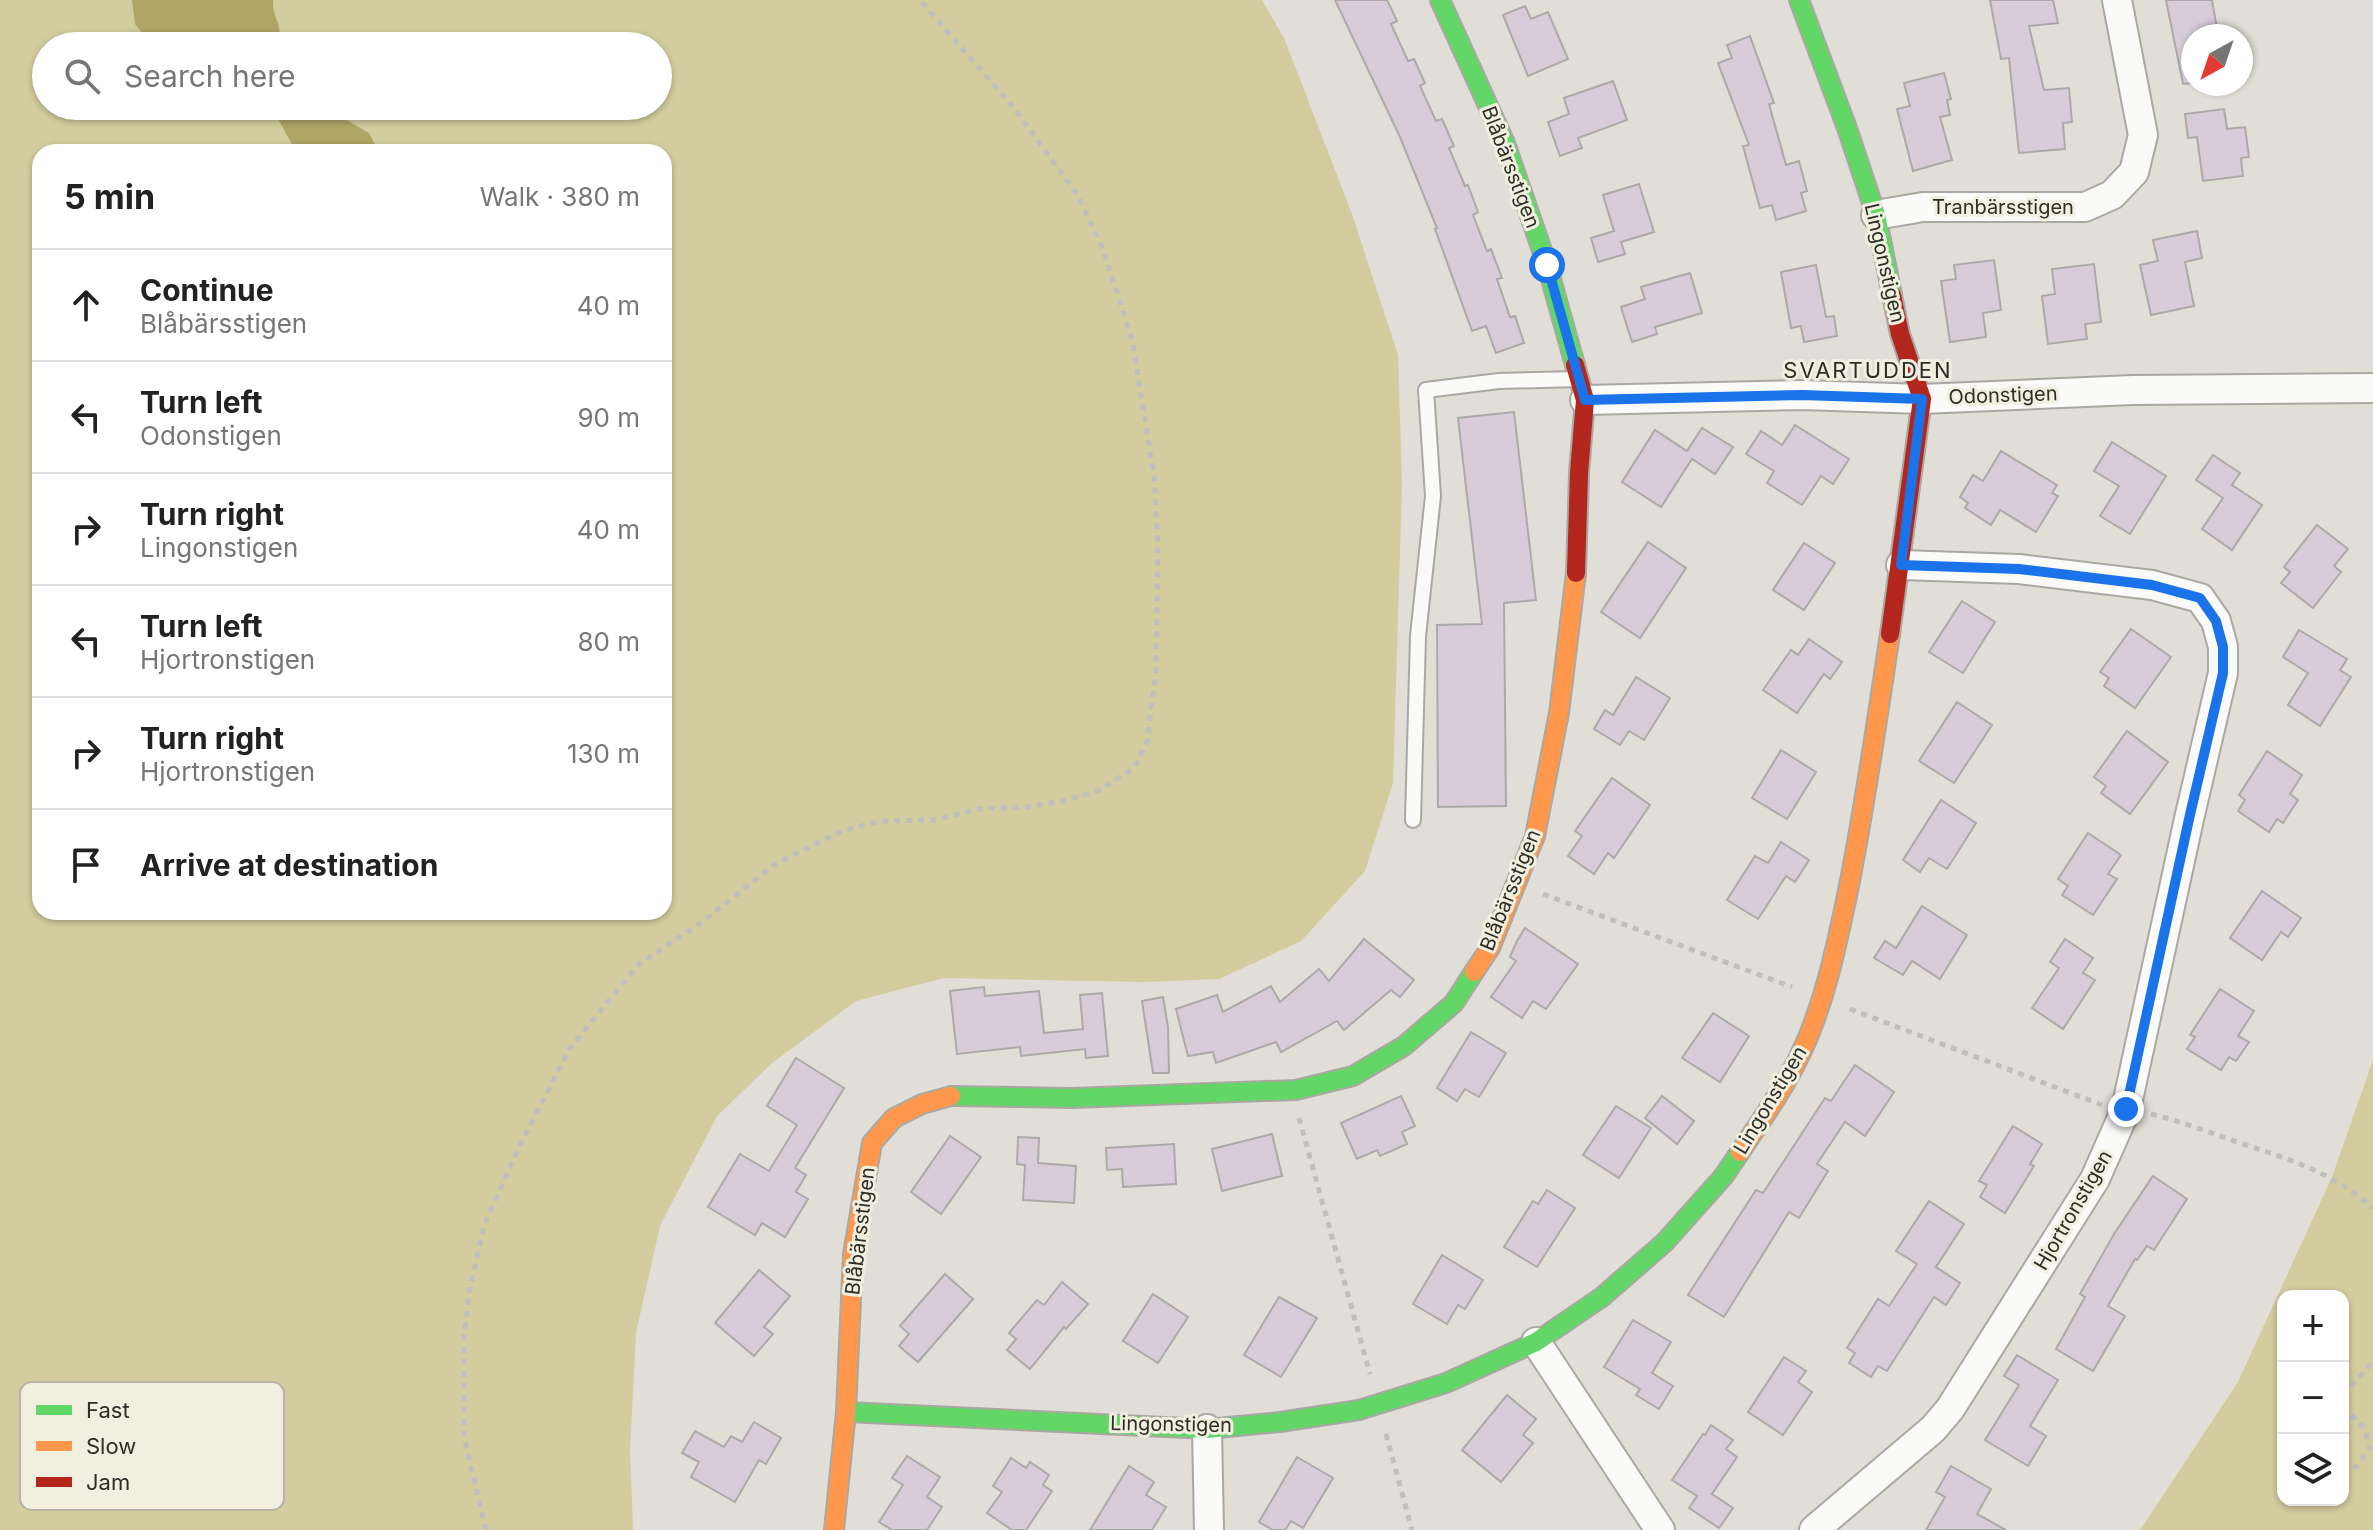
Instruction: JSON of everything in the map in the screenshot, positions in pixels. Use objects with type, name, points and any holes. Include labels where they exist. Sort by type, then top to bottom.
[{"type":"street","name":"Blåbärsstigen","points":[[834,1530],[846,1412],[853,1254],[872,1143],[894,1118],[947,1096],[1072,1098],[1291,1090],[1353,1076],[1404,1046],[1454,1003],[1490,948],[1535,836],[1559,713],[1577,566],[1582,390],[1547,265],[1505,143],[1440,0]]},
{"type":"street","name":"Lingonstigen","points":[[846,1412],[1207,1429],[1359,1410],[1446,1383],[1536,1342],[1602,1297],[1665,1242],[1723,1177],[1762,1120],[1798,1059],[1822,998],[1845,907],[1901,565],[1922,399],[1900,334],[1876,215],[1799,0]]},
{"type":"street","name":"Tranbärsstigen","points":[[1876,215],[1923,207],[2085,207],[2112,195],[2134,172],[2143,135],[2117,0]]},
{"type":"street","name":"Odonstigen","points":[[1582,390],[1922,399],[2133,390],[2373,388]]},
{"type":"street","name":"Hjortronstigen","points":[[1814,1530],[1933,1429],[1950,1409],[2095,1179],[2126,1109],[2223,673],[2223,647],[2216,621],[2200,598],[2152,585],[2019,569],[1901,565]]},
{"type":"street","points":[[1536,1342],[1660,1530]]},
{"type":"street","points":[[1207,1429],[1209,1530]]},
{"type":"lane","points":[[1413,820],[1418,636],[1433,496],[1426,390],[1499,381],[1582,390]]},
{"type":"path","points":[[486,1530],[464,1437],[464,1337],[469,1294],[482,1234],[523,1139],[570,1048],[638,965],[702,922],[775,864],[842,831],[881,821],[934,820],[979,809],[1027,807],[1064,801],[1100,790],[1134,768],[1147,741],[1156,671],[1158,543],[1154,477],[1132,339],[1103,249],[1077,194],[1014,108],[920,0]]},
{"type":"path","points":[[1291,1090],[1412,1530]]},
{"type":"path","points":[[2126,1109],[2157,1115],[2325,1174],[2352,1190],[2373,1208]]},
{"type":"path","points":[[2349,1388],[2373,1362]]},
{"type":"path","points":[[2349,1412],[2364,1428],[2371,1448],[2356,1467],[2349,1470]]},
{"type":"shaded area","points":[[0,0],[1262,0],[1284,38],[1352,214],[1398,355],[1402,484],[1393,783],[1365,871],[1301,941],[1219,979],[1144,982],[944,978],[856,1001],[772,1063],[717,1116],[660,1226],[636,1333],[630,1450],[633,1530],[0,1530]]},
{"type":"shaded area","points":[[132,0],[273,0],[280,31],[141,32],[135,24]]},
{"type":"shaded area","points":[[279,120],[346,120],[369,133],[375,144],[292,144]]},
{"type":"shaded area","points":[[2373,1060],[2373,1530],[2140,1530],[2238,1382],[2277,1297],[2277,1506],[2349,1506],[2349,1290],[2280,1290],[2332,1177]]},
{"type":"building","points":[[1335,0],[1387,0],[1397,21],[1391,24],[1408,61],[1414,59],[1425,83],[1420,86],[1436,121],[1442,119],[1454,146],[1449,148],[1465,186],[1468,185],[1478,212],[1473,215],[1487,251],[1491,249],[1502,278],[1497,279],[1510,317],[1515,316],[1524,343],[1496,353],[1486,326],[1472,331],[1437,228],[1400,137]]},
{"type":"building","points":[[1990,0],[2053,0],[2058,23],[2029,26],[2044,90],[2069,88],[2072,122],[2063,123],[2065,149],[2019,153],[2009,58],[2001,59]]},
{"type":"building","points":[[2166,0],[2212,0],[2216,24],[2181,24],[2181,74]]},
{"type":"building","points":[[1525,6],[1531,19],[1548,12],[1568,59],[1528,76],[1503,15]]},
{"type":"building","points":[[1750,36],[1774,103],[1769,104],[1786,165],[1799,161],[1807,191],[1801,193],[1806,211],[1776,220],[1772,205],[1760,208],[1743,146],[1749,145],[1718,63],[1732,58],[1727,45]]},
{"type":"building","points":[[1944,73],[1951,99],[1947,100],[1950,115],[1940,117],[1952,160],[1913,171],[1897,109],[1910,106],[1904,83]]},
{"type":"building","points":[[1613,81],[1627,120],[1578,138],[1582,148],[1560,156],[1548,122],[1569,114],[1564,98]]},
{"type":"building","points":[[2224,109],[2227,129],[2245,127],[2249,157],[2241,158],[2243,176],[2203,181],[2197,137],[2188,138],[2185,114]]},
{"type":"building","points":[[1639,184],[1654,232],[1621,242],[1625,254],[1598,262],[1591,238],[1614,231],[1603,195]]},
{"type":"building","points":[[2197,231],[2202,258],[2185,262],[2194,306],[2151,315],[2140,265],[2158,261],[2153,240]]},
{"type":"building","points":[[1994,260],[2001,310],[1983,313],[1986,337],[1950,342],[1941,281],[1956,279],[1954,265]]},
{"type":"building","points":[[2094,264],[2101,322],[2085,324],[2087,339],[2048,344],[2042,296],[2055,294],[2052,269]]},
{"type":"building","points":[[1816,265],[1826,317],[1834,316],[1837,336],[1804,342],[1801,326],[1791,328],[1781,272]]},
{"type":"building","points":[[1690,273],[1702,313],[1655,327],[1657,334],[1632,342],[1621,307],[1645,299],[1641,287]]},
{"type":"building","points":[[1514,412],[1536,600],[1504,603],[1506,806],[1438,807],[1437,625],[1482,624],[1458,418]]},
{"type":"building","points":[[1795,425],[1849,459],[1833,484],[1821,476],[1802,505],[1767,483],[1774,471],[1746,454],[1761,431],[1782,445]]},
{"type":"building","points":[[1702,428],[1733,447],[1715,474],[1692,459],[1661,507],[1622,482],[1655,430],[1687,451]]},
{"type":"building","points":[[2112,442],[2166,476],[2130,534],[2100,516],[2119,486],[2094,471]]},
{"type":"building","points":[[2001,451],[2057,485],[2052,493],[2058,496],[2036,532],[2000,510],[1991,525],[1965,508],[1968,503],[1960,497],[1973,475],[1983,481]]},
{"type":"building","points":[[2213,455],[2240,473],[2232,485],[2262,505],[2232,550],[2202,529],[2223,498],[2196,480]]},
{"type":"building","points":[[2317,525],[2348,549],[2334,566],[2341,572],[2313,608],[2281,583],[2290,572],[2284,567]]},
{"type":"building","points":[[1648,542],[1686,568],[1640,638],[1601,612]]},
{"type":"building","points":[[1804,543],[1835,563],[1804,610],[1773,590]]},
{"type":"building","points":[[1962,601],[1995,622],[1963,673],[1929,652]]},
{"type":"building","points":[[2131,629],[2171,657],[2135,708],[2104,686],[2109,678],[2100,672]]},
{"type":"building","points":[[2299,630],[2347,659],[2340,670],[2351,677],[2320,726],[2288,705],[2308,673],[2283,657]]},
{"type":"building","points":[[1809,639],[1842,662],[1830,679],[1824,674],[1797,713],[1763,690],[1791,650],[1798,655]]},
{"type":"building","points":[[1636,677],[1670,698],[1644,740],[1629,731],[1620,745],[1594,729],[1605,710],[1613,715]]},
{"type":"building","points":[[1957,702],[1992,725],[1954,783],[1919,761]]},
{"type":"building","points":[[2127,731],[2168,762],[2130,814],[2101,793],[2106,786],[2094,777]]},
{"type":"building","points":[[1781,750],[1816,772],[1787,819],[1752,798]]},
{"type":"building","points":[[2267,751],[2302,775],[2290,794],[2298,800],[2283,823],[2277,819],[2269,832],[2238,811],[2245,800],[2239,795]]},
{"type":"building","points":[[1612,778],[1650,805],[1614,858],[1608,853],[1594,874],[1568,856],[1582,836],[1575,831]]},
{"type":"building","points":[[1941,800],[1976,823],[1947,869],[1929,858],[1920,872],[1903,860]]},
{"type":"building","points":[[2088,833],[2121,855],[2108,874],[2117,879],[2093,915],[2062,895],[2068,886],[2058,879]]},
{"type":"building","points":[[1781,842],[1809,860],[1795,882],[1786,876],[1758,919],[1727,900],[1755,856],[1768,863]]},
{"type":"building","points":[[2262,891],[2301,918],[2288,937],[2281,932],[2262,960],[2230,938]]},
{"type":"building","points":[[1922,906],[1967,935],[1940,979],[1912,961],[1903,975],[1874,958],[1885,941],[1896,948]]},
{"type":"building","points":[[1525,928],[1578,964],[1546,1009],[1533,1001],[1522,1018],[1491,997],[1516,961],[1510,957]]},
{"type":"building","points":[[1364,939],[1414,980],[1400,997],[1391,990],[1344,1030],[1337,1021],[1281,1052],[1276,1042],[1216,1063],[1213,1052],[1188,1056],[1176,1009],[1217,995],[1223,1012],[1271,986],[1280,1002],[1319,969],[1329,981]]},
{"type":"building","points":[[2065,939],[2093,958],[2083,973],[2095,980],[2063,1029],[2032,1008],[2059,968],[2050,962]]},
{"type":"building","points":[[984,987],[985,996],[1039,991],[1044,1033],[1083,1029],[1080,995],[1102,993],[1108,1056],[1086,1058],[1085,1049],[1021,1056],[1020,1047],[957,1054],[950,991]]},
{"type":"building","points":[[2220,989],[2254,1011],[2238,1036],[2249,1042],[2236,1061],[2229,1057],[2221,1070],[2187,1049],[2195,1037],[2190,1035]]},
{"type":"building","points":[[1163,997],[1168,1027],[1169,1073],[1153,1073],[1142,1001]]},
{"type":"building","points":[[1713,1013],[1749,1036],[1720,1082],[1682,1058]]},
{"type":"building","points":[[1471,1032],[1506,1053],[1479,1097],[1465,1089],[1457,1101],[1437,1088]]},
{"type":"building","points":[[796,1058],[844,1088],[795,1168],[806,1175],[796,1192],[808,1199],[785,1237],[762,1223],[755,1235],[708,1207],[740,1154],[769,1171],[797,1125],[767,1106]]},
{"type":"building","points":[[1855,1065],[1894,1092],[1865,1136],[1845,1122],[1817,1164],[1828,1171],[1799,1218],[1789,1212],[1724,1317],[1688,1295],[1756,1190],[1763,1193],[1825,1098],[1831,1101]]},
{"type":"building","points":[[1401,1096],[1415,1126],[1402,1132],[1407,1144],[1380,1156],[1377,1150],[1357,1159],[1341,1123]]},
{"type":"building","points":[[1662,1096],[1694,1121],[1677,1144],[1645,1118]]},
{"type":"building","points":[[1616,1106],[1651,1128],[1619,1178],[1583,1155]]},
{"type":"building","points":[[2013,1126],[2042,1144],[2030,1164],[2034,1166],[2005,1213],[1980,1197],[1987,1185],[1979,1181]]},
{"type":"building","points":[[1272,1134],[1282,1176],[1222,1191],[1212,1149]]},
{"type":"building","points":[[950,1136],[981,1157],[941,1214],[911,1192]]},
{"type":"building","points":[[1018,1137],[1039,1138],[1038,1163],[1076,1166],[1074,1203],[1023,1200],[1025,1165],[1017,1164]]},
{"type":"building","points":[[1174,1144],[1176,1184],[1123,1187],[1122,1169],[1107,1170],[1106,1148]]},
{"type":"building","points":[[2153,1176],[2187,1199],[2154,1250],[2147,1246],[2135,1259],[2108,1306],[2125,1316],[2093,1371],[2056,1349],[2085,1297],[2080,1294],[2114,1234]]},
{"type":"building","points":[[1547,1190],[1575,1208],[1537,1267],[1504,1247],[1533,1201],[1538,1204]]},
{"type":"building","points":[[1929,1201],[1964,1224],[1936,1267],[1960,1283],[1946,1305],[1934,1297],[1887,1371],[1878,1366],[1871,1377],[1849,1363],[1855,1353],[1847,1348],[1878,1299],[1889,1306],[1917,1264],[1896,1251]]},
{"type":"building","points":[[1442,1255],[1483,1280],[1465,1309],[1458,1305],[1447,1324],[1413,1304]]},
{"type":"building","points":[[759,1270],[790,1296],[764,1327],[773,1334],[754,1356],[715,1323]]},
{"type":"building","points":[[945,1274],[973,1299],[918,1362],[899,1346],[909,1334],[900,1326]]},
{"type":"building","points":[[1062,1282],[1088,1304],[1066,1329],[1064,1327],[1030,1369],[1007,1350],[1016,1339],[1009,1333],[1037,1300],[1044,1305]]},
{"type":"building","points":[[1153,1294],[1188,1317],[1158,1363],[1123,1341]]},
{"type":"building","points":[[1279,1297],[1317,1318],[1281,1377],[1244,1355]]},
{"type":"building","points":[[1633,1320],[1671,1342],[1652,1373],[1673,1386],[1659,1409],[1636,1395],[1640,1389],[1604,1367]]},
{"type":"building","points":[[2017,1355],[2058,1380],[2030,1426],[2046,1436],[2028,1466],[1985,1440],[2019,1385],[2004,1376]]},
{"type":"building","points":[[1784,1357],[1806,1371],[1798,1382],[1812,1392],[1783,1435],[1748,1412]]},
{"type":"building","points":[[1507,1395],[1536,1419],[1523,1435],[1533,1443],[1501,1482],[1462,1450]]},
{"type":"building","points":[[754,1422],[781,1438],[766,1464],[759,1460],[735,1502],[691,1477],[699,1462],[682,1453],[695,1431],[724,1447],[731,1436],[742,1442]]},
{"type":"building","points":[[1711,1425],[1733,1440],[1726,1449],[1737,1457],[1712,1494],[1733,1508],[1719,1528],[1689,1508],[1697,1496],[1672,1480]]},
{"type":"building","points":[[907,1456],[940,1477],[927,1497],[942,1507],[927,1530],[892,1530],[879,1522],[903,1485],[892,1478]]},
{"type":"building","points":[[1297,1457],[1333,1478],[1303,1528],[1291,1521],[1285,1530],[1273,1530],[1259,1522]]},
{"type":"building","points":[[1011,1458],[1026,1468],[1030,1462],[1049,1475],[1043,1485],[1052,1491],[1026,1530],[1012,1530],[987,1513],[1002,1492],[993,1486]]},
{"type":"building","points":[[1129,1466],[1154,1482],[1146,1495],[1166,1507],[1152,1530],[1090,1530]]},
{"type":"building","points":[[1951,1466],[1991,1489],[1977,1514],[2006,1530],[1926,1530],[1945,1497],[1936,1492]]},
{"type":"traffic: fast","points":[[1440,0],[1505,143],[1547,265],[1575,365]]},
{"type":"traffic: fast","points":[[1799,0],[1876,215],[1892,295]]},
{"type":"traffic: fast","points":[[951,1096],[1072,1098],[1296,1090],[1353,1076],[1404,1046],[1454,1003],[1474,972]]},
{"type":"traffic: fast","points":[[846,1412],[1207,1429],[1359,1410],[1446,1383],[1536,1342],[1602,1297],[1665,1242],[1723,1177],[1740,1152]]},
{"type":"traffic: slow","points":[[1474,972],[1490,948],[1535,836],[1559,713],[1576,573]]},
{"type":"traffic: slow","points":[[1740,1152],[1798,1059],[1828,977],[1854,859],[1890,634]]},
{"type":"traffic: slow","points":[[834,1530],[846,1412],[853,1254],[872,1143],[894,1118],[922,1104],[951,1096]]},
{"type":"traffic: jam","points":[[1890,634],[1922,399],[1900,334],[1892,295]]},
{"type":"traffic: jam","points":[[1575,365],[1585,400],[1576,573]]},
{"type":"district","name":"SVARTUDDEN","points":[[1868,370]]},
{"type":"route","points":[[1547,265],[1585,400],[1802,395],[1922,399],[1901,565],[2019,569],[2152,585],[2200,598],[2216,621],[2223,647],[2223,673],[2126,1109]]}]
